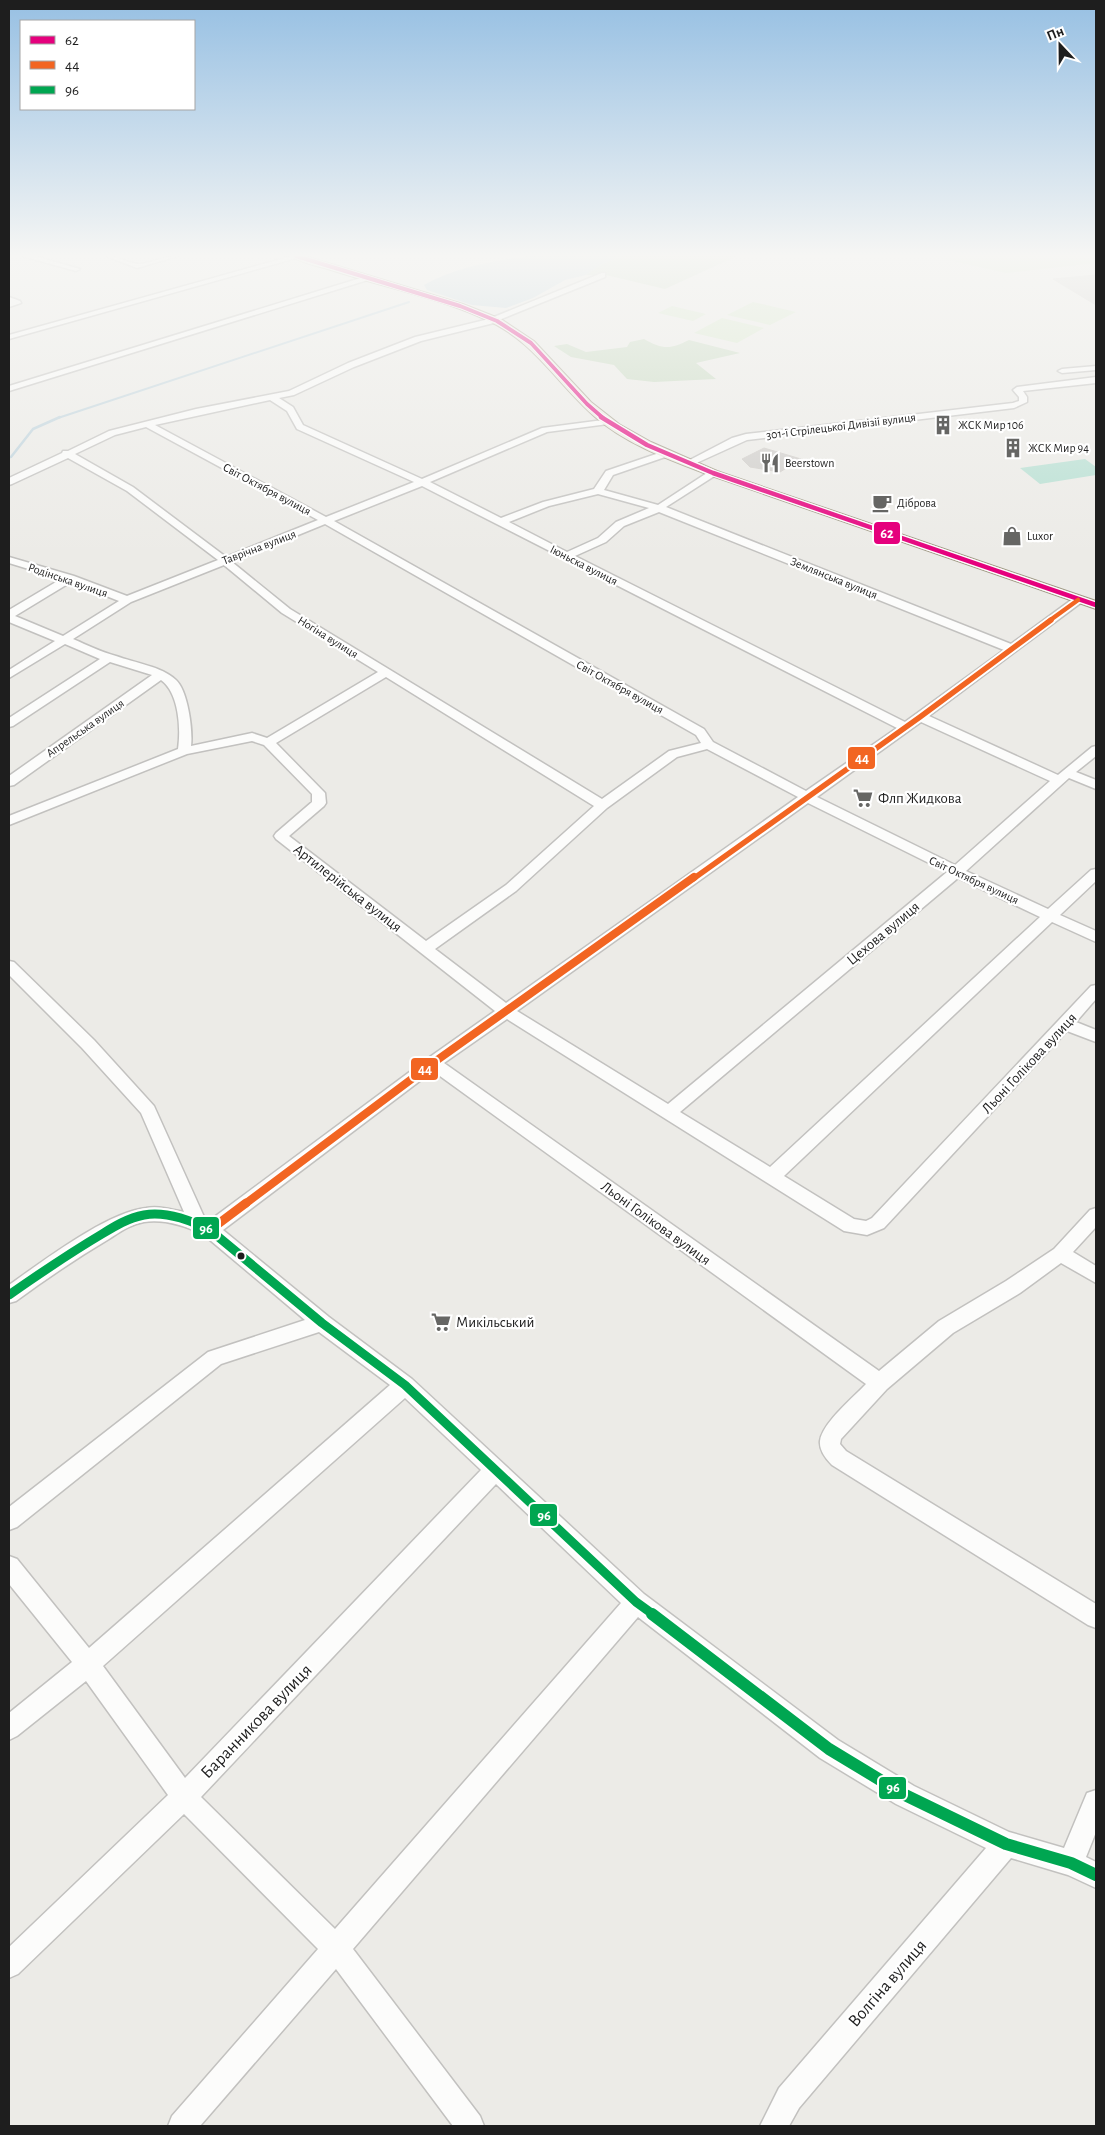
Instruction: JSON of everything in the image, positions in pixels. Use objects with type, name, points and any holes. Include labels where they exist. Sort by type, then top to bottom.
[{"type":"main road","points":[[543,356],[587,404],[608,421],[665,454],[714,473],[1096,605]]},
{"type":"street","points":[[9,389],[118,356]]},
{"type":"street","points":[[9,482],[33,472],[66,453],[112,433],[196,412],[291,393],[375,356]]},
{"type":"street","points":[[1076,382],[1062,371],[1096,368]]},
{"type":"street","name":"301-ї Стрілецької Дивізії вулиця","points":[[689,463],[741,439],[1014,405],[1023,402],[1023,397],[1017,390],[1020,389],[1096,380]]},
{"type":"street","name":"Iюньска вулиця","points":[[271,396],[290,408],[300,427],[422,482],[904,727]]},
{"type":"street","name":"Таврічна вулиця","points":[[9,675],[66,641],[127,600],[422,482],[545,430],[608,421]]},
{"type":"street","name":"Світ Октября вулиця","points":[[148,425],[326,521],[700,732],[709,745],[805,797],[956,872],[1096,937]]},
{"type":"street","name":"Ногіна вулиця","points":[[66,453],[130,489],[224,560],[286,611],[602,805]]},
{"type":"street","points":[[598,491],[610,473],[665,454]]},
{"type":"street","points":[[566,556],[602,540],[620,524],[659,508],[714,473]]},
{"type":"street","name":"Землянська вулиця","points":[[501,522],[546,504],[598,491],[659,508],[1010,648]]},
{"type":"street","points":[[9,569],[14,561]]},
{"type":"street","name":"Родінська вулиця","points":[[14,561],[70,578],[127,600]]},
{"type":"street","points":[[9,616],[70,578]]},
{"type":"street","points":[[204,1226],[920,716],[1010,648],[1078,600]]},
{"type":"street","points":[[9,616],[109,658],[161,674],[173,683],[180,701],[186,735],[184,751]]},
{"type":"street","points":[[9,723],[109,658]]},
{"type":"street","points":[[9,821],[184,751],[252,737],[268,742],[385,673]]},
{"type":"street","name":"Апрельська вулиця","points":[[9,782],[161,674]]},
{"type":"street","points":[[920,716],[1063,776],[1096,785]]},
{"type":"street","name":"Артилерійська вулиця","points":[[268,742],[318,793],[319,803],[281,836],[426,948]]},
{"type":"street","points":[[709,745],[673,754],[602,805],[511,888],[426,948],[506,1011],[771,1177],[1096,873]]},
{"type":"street","name":"Цехова вулиця","points":[[668,1113],[956,872],[1063,776],[1096,750]]},
{"type":"street","points":[[9,966],[88,1044],[148,1110],[204,1226]]},
{"type":"street","name":"Льоні Голікова вулиця","points":[[771,1177],[850,1226],[867,1228],[878,1223],[1096,990]]},
{"type":"street","points":[[1066,1024],[1096,1036]]},
{"type":"street","name":"Льоні Голікова вулиця","points":[[433,1063],[880,1382]]},
{"type":"street","points":[[9,1295],[73,1250],[125,1221],[145,1215],[164,1216],[204,1226],[322,1322],[405,1385],[636,1602],[829,1749],[905,1794],[1006,1844],[1071,1863],[1096,1875]]},
{"type":"street","points":[[1096,1215],[1060,1254],[1013,1287],[946,1327],[880,1382],[833,1433],[830,1443],[831,1448],[839,1458],[1096,1617]]},
{"type":"street","points":[[1060,1254],[1096,1274]]},
{"type":"street","points":[[9,1520],[216,1358],[322,1322]]},
{"type":"street","points":[[9,1728],[88,1664],[405,1385]]},
{"type":"street","name":"Баранникова вулиця","points":[[9,1965],[184,1797],[496,1469]]},
{"type":"street","points":[[9,1567],[88,1664],[184,1797],[337,1949],[470,2126]]},
{"type":"street","points":[[182,2126],[636,1602]]},
{"type":"street","points":[[1071,1863],[1096,1802]]},
{"type":"street","name":"Волгіна вулиця","points":[[774,2126],[789,2098],[1006,1844]]},
{"type":"green space","points":[[569,356],[728,356],[696,363],[716,379],[654,382],[627,379],[614,365]]},
{"type":"green space","points":[[1085,459],[1096,467],[1096,475],[1040,484],[1020,468]]},
{"type":"building","name":"Beerstown","points":[[764,448],[801,459],[780,472],[750,467],[742,459]]},
{"type":"waterway","points":[[58,418],[247,356]]},
{"type":"waterway","points":[[9,457],[11,457],[33,429],[60,417]]},
{"type":"transit line","name":"62","points":[[543,356],[577,394],[600,416],[630,436],[663,453],[713,473],[1096,605]]},
{"type":"transit line","name":"44","points":[[210,1230],[433,1063],[920,717],[1078,600]]},
{"type":"transit line","name":"96","points":[[9,1295],[78,1248],[117,1225],[133,1218],[152,1214],[169,1216],[187,1220],[210,1230],[322,1323],[405,1385],[636,1602],[829,1749],[905,1795],[1006,1844],[1071,1863],[1096,1875]]},
{"type":"place","name":"ЖСК Мир 106","points":[[943,425]]},
{"type":"place","name":"ЖСК Мир 94","points":[[1013,448]]},
{"type":"place","name":"Beerstown","points":[[770,463]]},
{"type":"place","name":"Діброва","points":[[882,503]]},
{"type":"place","name":"Luxor","points":[[1012,536]]},
{"type":"place","name":"Флп Жидкова","points":[[863,798]]},
{"type":"place","name":"Микільський","points":[[441,1322]]}]
